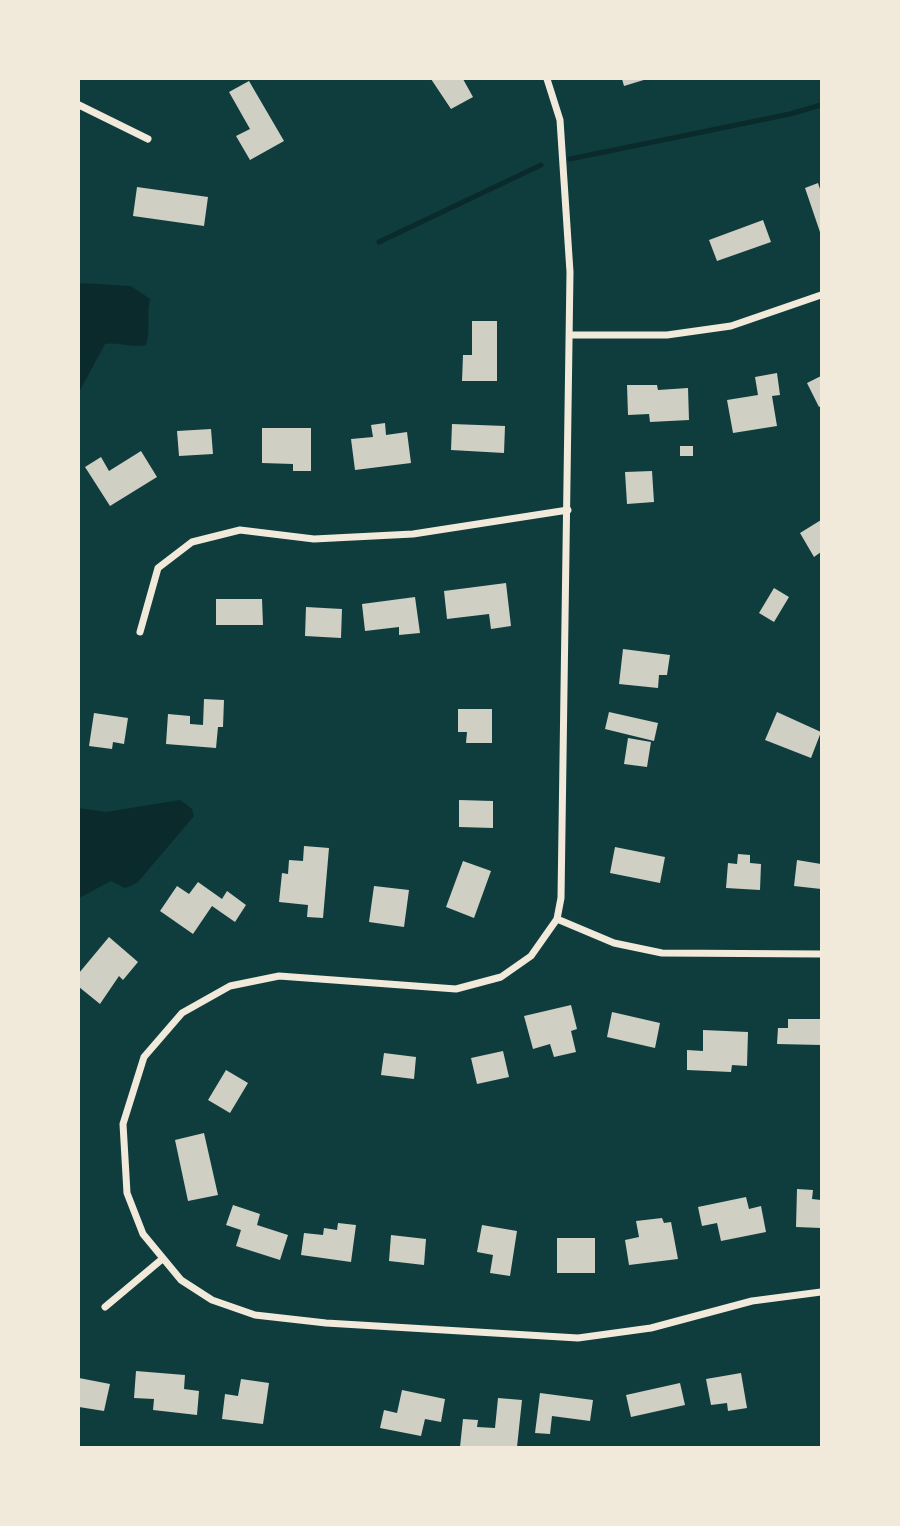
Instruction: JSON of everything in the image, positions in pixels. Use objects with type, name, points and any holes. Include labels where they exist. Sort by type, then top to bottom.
[{"type":"street","points":[[547,79],[560,120],[570,272],[561,898],[558,919],[531,956],[501,977],[456,989],[279,976],[230,986],[182,1013],[144,1057],[123,1124],[127,1193],[143,1234],[181,1280],[212,1300],[255,1315],[326,1323],[578,1338],[651,1328],[751,1301],[821,1292]]},
{"type":"street","points":[[79,105],[148,139]]},
{"type":"street","points":[[569,335],[667,335],[731,326],[821,295]]},
{"type":"street","points":[[140,632],[158,568],[192,542],[240,530],[314,539],[413,534],[568,510]]},
{"type":"street","points":[[558,919],[614,943],[662,953],[821,954]]},
{"type":"street","points":[[105,1307],[162,1260]]},
{"type":"water","points":[[79,283],[131,286],[150,299],[146,345],[105,344],[79,392]]},
{"type":"water","points":[[180,800],[192,809],[194,816],[137,883],[125,888],[111,881],[79,898],[79,808],[106,812]]},
{"type":"building","points":[[431,79],[463,79],[473,97],[451,109]]},
{"type":"building","points":[[622,79],[647,79],[624,86]]},
{"type":"building","points":[[249,81],[284,141],[250,160],[236,136],[250,129],[229,92]]},
{"type":"building","points":[[818,183],[821,192],[821,235],[805,188]]},
{"type":"building","points":[[137,187],[208,197],[204,226],[133,216]]},
{"type":"building","points":[[763,220],[771,242],[717,261],[709,240]]},
{"type":"building","points":[[472,321],[497,321],[497,381],[462,381],[463,355],[472,355]]},
{"type":"building","points":[[777,373],[780,395],[772,396],[777,426],[733,433],[727,400],[758,395],[755,377]]},
{"type":"building","points":[[821,376],[821,406],[819,407],[807,383]]},
{"type":"building","points":[[627,385],[657,385],[658,390],[688,388],[689,420],[650,422],[649,414],[628,415]]},
{"type":"building","points":[[385,423],[386,435],[407,432],[411,463],[355,470],[351,439],[373,437],[371,425]]},
{"type":"building","points":[[452,424],[505,426],[504,453],[451,450]]},
{"type":"building","points":[[262,428],[311,428],[311,471],[293,471],[293,464],[262,463]]},
{"type":"building","points":[[211,429],[213,454],[179,456],[177,431]]},
{"type":"building","points":[[680,446],[693,446],[693,456],[680,456]]},
{"type":"building","points":[[141,451],[157,477],[110,506],[85,467],[101,457],[109,471]]},
{"type":"building","points":[[652,471],[654,502],[627,504],[625,472]]},
{"type":"building","points":[[821,520],[821,552],[814,557],[800,533]]},
{"type":"building","points":[[506,583],[511,626],[491,629],[489,614],[447,619],[444,591]]},
{"type":"building","points":[[774,588],[789,597],[774,622],[759,613]]},
{"type":"building","points":[[415,597],[420,633],[399,635],[399,627],[365,631],[362,604]]},
{"type":"building","points":[[216,599],[262,599],[263,625],[216,625]]},
{"type":"building","points":[[306,607],[342,609],[341,638],[305,636]]},
{"type":"building","points":[[623,649],[670,655],[667,675],[659,675],[658,688],[619,684]]},
{"type":"building","points":[[204,699],[224,700],[223,727],[218,727],[216,748],[166,744],[168,714],[190,716],[190,724],[203,725]]},
{"type":"building","points":[[458,709],[492,709],[492,743],[466,743],[467,732],[458,732]]},
{"type":"building","points":[[609,712],[658,723],[654,741],[605,729]]},
{"type":"building","points":[[777,712],[821,732],[811,758],[765,740]]},
{"type":"building","points":[[94,713],[128,718],[124,744],[113,742],[112,749],[89,746]]},
{"type":"building","points":[[628,738],[651,742],[647,767],[624,764]]},
{"type":"building","points":[[459,800],[493,801],[493,828],[459,827]]},
{"type":"building","points":[[304,846],[329,848],[323,918],[307,917],[308,905],[279,902],[282,873],[288,874],[289,860],[303,861]]},
{"type":"building","points":[[615,847],[665,857],[660,883],[610,873]]},
{"type":"building","points":[[738,854],[750,855],[750,863],[761,864],[760,890],[726,888],[728,863],[737,864]]},
{"type":"building","points":[[797,860],[821,864],[821,889],[794,886]]},
{"type":"building","points":[[463,861],[491,871],[474,918],[446,907]]},
{"type":"building","points":[[198,882],[222,899],[227,891],[246,905],[235,922],[212,906],[193,934],[160,911],[177,886],[189,894]]},
{"type":"building","points":[[374,886],[409,890],[404,927],[369,922]]},
{"type":"building","points":[[109,937],[138,962],[123,980],[119,976],[100,1004],[79,987],[79,973]]},
{"type":"building","points":[[571,1005],[577,1029],[571,1031],[576,1052],[554,1057],[550,1044],[533,1049],[524,1016]]},
{"type":"building","points":[[612,1012],[660,1023],[655,1048],[607,1037]]},
{"type":"building","points":[[788,1019],[821,1019],[821,1045],[777,1044],[778,1028],[788,1028]]},
{"type":"building","points":[[703,1030],[748,1032],[747,1066],[732,1065],[731,1072],[687,1070],[687,1050],[703,1051]]},
{"type":"building","points":[[503,1051],[509,1077],[477,1084],[471,1058]]},
{"type":"building","points":[[384,1053],[416,1057],[414,1079],[381,1075]]},
{"type":"building","points":[[226,1070],[248,1083],[230,1113],[208,1100]]},
{"type":"building","points":[[204,1133],[218,1195],[188,1201],[175,1140]]},
{"type":"building","points":[[797,1189],[813,1190],[812,1199],[821,1200],[821,1228],[796,1227]]},
{"type":"building","points":[[746,1197],[749,1209],[761,1206],[766,1232],[721,1241],[717,1223],[702,1226],[698,1207]]},
{"type":"building","points":[[233,1205],[260,1214],[257,1225],[288,1235],[280,1260],[236,1246],[241,1230],[226,1225]]},
{"type":"building","points":[[662,1218],[664,1223],[671,1222],[678,1259],[629,1265],[625,1240],[639,1237],[636,1221]]},
{"type":"building","points":[[338,1223],[356,1225],[351,1262],[301,1255],[304,1233],[323,1235],[324,1228],[337,1230]]},
{"type":"building","points":[[482,1225],[517,1231],[510,1276],[490,1273],[493,1255],[477,1252]]},
{"type":"building","points":[[391,1235],[426,1239],[424,1265],[389,1261]]},
{"type":"building","points":[[557,1238],[595,1238],[595,1273],[557,1273]]},
{"type":"building","points":[[136,1371],[185,1375],[184,1389],[199,1391],[197,1415],[153,1410],[154,1399],[134,1398]]},
{"type":"building","points":[[741,1373],[747,1408],[728,1411],[727,1403],[711,1405],[706,1379]]},
{"type":"building","points":[[79,1378],[110,1384],[104,1411],[79,1407]]},
{"type":"building","points":[[241,1379],[269,1383],[263,1424],[222,1419],[225,1394],[238,1396]]},
{"type":"building","points":[[680,1383],[685,1405],[631,1417],[626,1395]]},
{"type":"building","points":[[402,1390],[445,1399],[441,1422],[425,1419],[421,1436],[380,1428],[384,1410],[397,1413]]},
{"type":"building","points":[[540,1393],[593,1400],[590,1421],[552,1416],[550,1434],[535,1433]]},
{"type":"building","points":[[498,1398],[522,1400],[517,1447],[460,1447],[463,1419],[478,1420],[477,1427],[495,1428]]},
{"type":"waterway","points":[[570,159],[790,114],[821,105]]},
{"type":"waterway","points":[[379,242],[541,165]]}]
